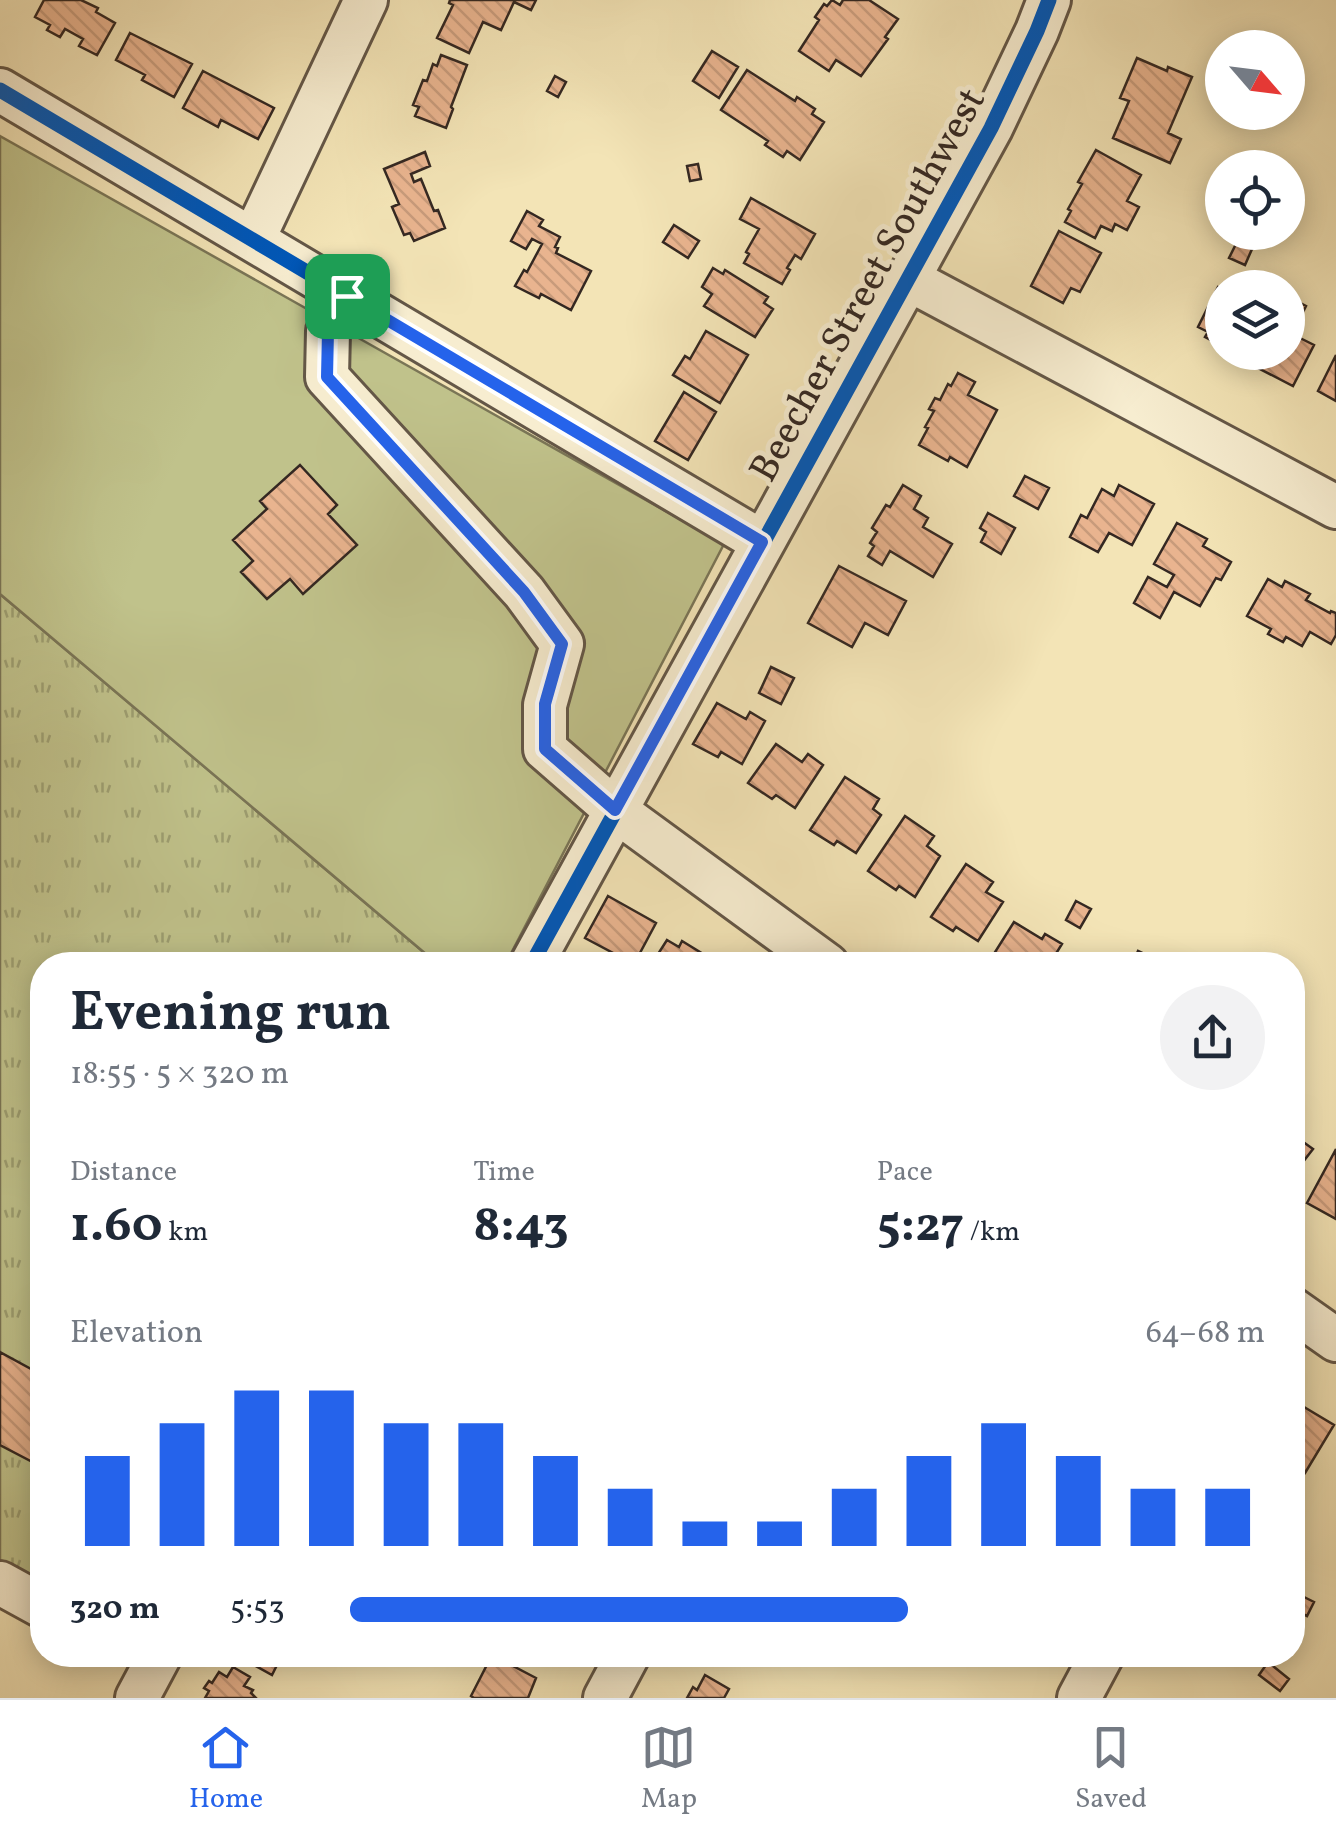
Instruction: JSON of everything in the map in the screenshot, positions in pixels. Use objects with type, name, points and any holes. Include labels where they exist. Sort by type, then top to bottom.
[{"type":"street","points":[[253,240],[366,0]]},
{"type":"street","name":"Beecher Street Southwest","points":[[539,952],[991,128],[1050,0]]},
{"type":"street","points":[[0,90],[762,542]]},
{"type":"street","points":[[908,279],[1336,507]]},
{"type":"street","points":[[347,296],[328,331],[327,377],[524,592],[562,644],[545,704],[545,749],[615,810],[809,952]]},
{"type":"street","points":[[1305,1317],[1336,1340]]},
{"type":"street","points":[[0,1583],[30,1599]]},
{"type":"street","points":[[604,1698],[621,1667]]},
{"type":"street","points":[[1079,1698],[1096,1667]]},
{"type":"green space","points":[[0,136],[724,544],[512,952],[423,952],[0,594]]},
{"type":"green space","points":[[0,594],[423,952],[30,952],[30,1589],[0,1573]]},
{"type":"building","points":[[44,0],[81,0],[115,23],[97,55],[79,46],[83,39],[65,29],[60,37],[47,30],[50,25],[35,17]]},
{"type":"building","points":[[450,0],[536,0],[531,10],[514,2],[501,30],[483,22],[469,53],[437,38],[453,5]]},
{"type":"building","points":[[832,0],[840,5],[843,0],[869,0],[898,19],[861,76],[836,60],[829,71],[799,51],[819,20],[815,17]]},
{"type":"building","points":[[130,33],[192,64],[174,97],[116,60]]},
{"type":"building","points":[[712,51],[738,67],[719,98],[693,81]]},
{"type":"building","points":[[441,55],[467,65],[446,128],[415,116],[419,107],[413,105],[423,80],[427,81]]},
{"type":"building","points":[[1137,58],[1192,77],[1168,133],[1181,139],[1170,163],[1113,138],[1129,101],[1120,98]]},
{"type":"building","points":[[747,70],[795,101],[797,97],[815,109],[812,114],[824,122],[800,160],[787,151],[783,157],[765,145],[768,141],[721,110]]},
{"type":"building","points":[[203,71],[274,108],[258,139],[221,120],[218,127],[183,108]]},
{"type":"building","points":[[555,76],[566,82],[558,97],[547,91]]},
{"type":"building","points":[[1096,150],[1141,175],[1127,201],[1139,207],[1127,230],[1115,224],[1112,231],[1101,226],[1095,238],[1065,222],[1082,184],[1078,182]]},
{"type":"building","points":[[425,152],[430,166],[411,174],[414,182],[421,179],[445,228],[414,241],[410,233],[404,235],[392,207],[399,204],[384,169]]},
{"type":"building","points":[[698,164],[701,179],[690,181],[687,166]]},
{"type":"building","points":[[751,198],[815,234],[801,259],[795,255],[782,284],[744,263],[759,229],[740,219]]},
{"type":"building","points":[[527,211],[543,220],[539,226],[560,237],[556,253],[591,271],[571,310],[515,286],[542,244],[532,239],[526,249],[511,241]]},
{"type":"building","points":[[674,225],[699,241],[688,258],[663,242]]},
{"type":"building","points":[[1059,231],[1101,253],[1080,292],[1071,288],[1063,303],[1031,286]]},
{"type":"building","points":[[1233,250],[1252,250],[1245,265],[1229,258]]},
{"type":"building","points":[[713,268],[723,274],[725,270],[768,297],[764,303],[773,309],[755,337],[704,306],[712,294],[702,287]]},
{"type":"building","points":[[706,331],[748,355],[720,403],[673,375],[685,356],[690,359]]},
{"type":"building","points":[[1305,340],[1314,345],[1305,363]]},
{"type":"building","points":[[1336,355],[1336,401],[1318,391]]},
{"type":"building","points":[[1262,370],[1301,370],[1293,386]]},
{"type":"building","points":[[958,373],[975,382],[968,395],[997,410],[967,467],[919,445],[934,411],[929,409]]},
{"type":"building","points":[[684,392],[716,412],[688,460],[655,441]]},
{"type":"building","points":[[300,465],[337,505],[328,514],[357,545],[303,594],[290,579],[267,599],[241,572],[253,561],[233,540],[267,509],[260,501]]},
{"type":"building","points":[[1025,476],[1049,488],[1038,509],[1014,496]]},
{"type":"building","points":[[903,485],[921,496],[914,509],[928,518],[923,527],[952,544],[933,577],[890,551],[882,565],[868,556],[877,532],[872,528]]},
{"type":"building","points":[[1119,485],[1154,504],[1132,545],[1109,533],[1098,552],[1070,537],[1081,515],[1087,518],[1102,489],[1114,496]]},
{"type":"building","points":[[988,513],[1015,528],[1001,554],[981,542],[986,532],[980,528]]},
{"type":"building","points":[[1177,523],[1207,539],[1203,546],[1231,562],[1221,580],[1216,578],[1200,606],[1174,592],[1160,618],[1134,603],[1148,577],[1167,587],[1174,575],[1154,564]]},
{"type":"building","points":[[839,566],[906,601],[888,635],[865,623],[852,647],[808,623]]},
{"type":"building","points":[[1268,579],[1282,587],[1285,581],[1310,594],[1306,600],[1336,613],[1336,635],[1331,644],[1310,632],[1302,646],[1286,637],[1283,642],[1268,634],[1271,629],[1247,616]]},
{"type":"building","points":[[771,667],[794,678],[781,704],[759,693]]},
{"type":"building","points":[[717,703],[746,719],[750,712],[765,721],[742,764],[721,752],[718,757],[693,744]]},
{"type":"building","points":[[776,744],[802,762],[808,754],[823,765],[795,808],[748,783]]},
{"type":"building","points":[[845,777],[879,799],[873,809],[881,815],[856,853],[810,830]]},
{"type":"building","points":[[905,816],[934,836],[927,846],[940,856],[915,897],[899,886],[896,890],[868,871]]},
{"type":"building","points":[[966,864],[993,882],[986,892],[1003,902],[978,941],[931,917]]},
{"type":"building","points":[[608,896],[656,923],[640,952],[611,952],[585,938]]},
{"type":"building","points":[[1076,901],[1091,909],[1080,928],[1066,920]]},
{"type":"building","points":[[1014,922],[1042,939],[1045,934],[1062,944],[1057,952],[995,952]]},
{"type":"building","points":[[667,940],[679,947],[682,941],[700,952],[659,952]]},
{"type":"building","points":[[1305,1143],[1313,1149],[1305,1159]]},
{"type":"building","points":[[1336,1149],[1336,1219],[1307,1203]]},
{"type":"building","points":[[0,1352],[30,1368],[30,1461],[0,1445]]},
{"type":"building","points":[[1305,1408],[1334,1425],[1305,1473]]},
{"type":"building","points":[[1305,1598],[1314,1602],[1305,1615]]},
{"type":"building","points":[[233,1667],[250,1677],[244,1686],[253,1690],[256,1698],[205,1698],[209,1691],[204,1688],[209,1681],[212,1683],[219,1672],[227,1677]]},
{"type":"building","points":[[258,1667],[276,1667],[272,1675]]},
{"type":"building","points":[[486,1667],[515,1667],[536,1678],[528,1698],[471,1696]]},
{"type":"building","points":[[1265,1667],[1274,1667],[1289,1679],[1280,1691],[1259,1675]]},
{"type":"building","points":[[705,1675],[729,1689],[724,1698],[687,1698]]},
{"type":"cycle path","points":[[538,952],[991,128],[1049,0]]},
{"type":"cycle path","points":[[0,90],[762,542]]},
{"type":"route","points":[[347,296],[762,542],[615,810],[545,749],[545,704],[562,644],[524,592],[327,377],[328,331],[347,296]]}]
